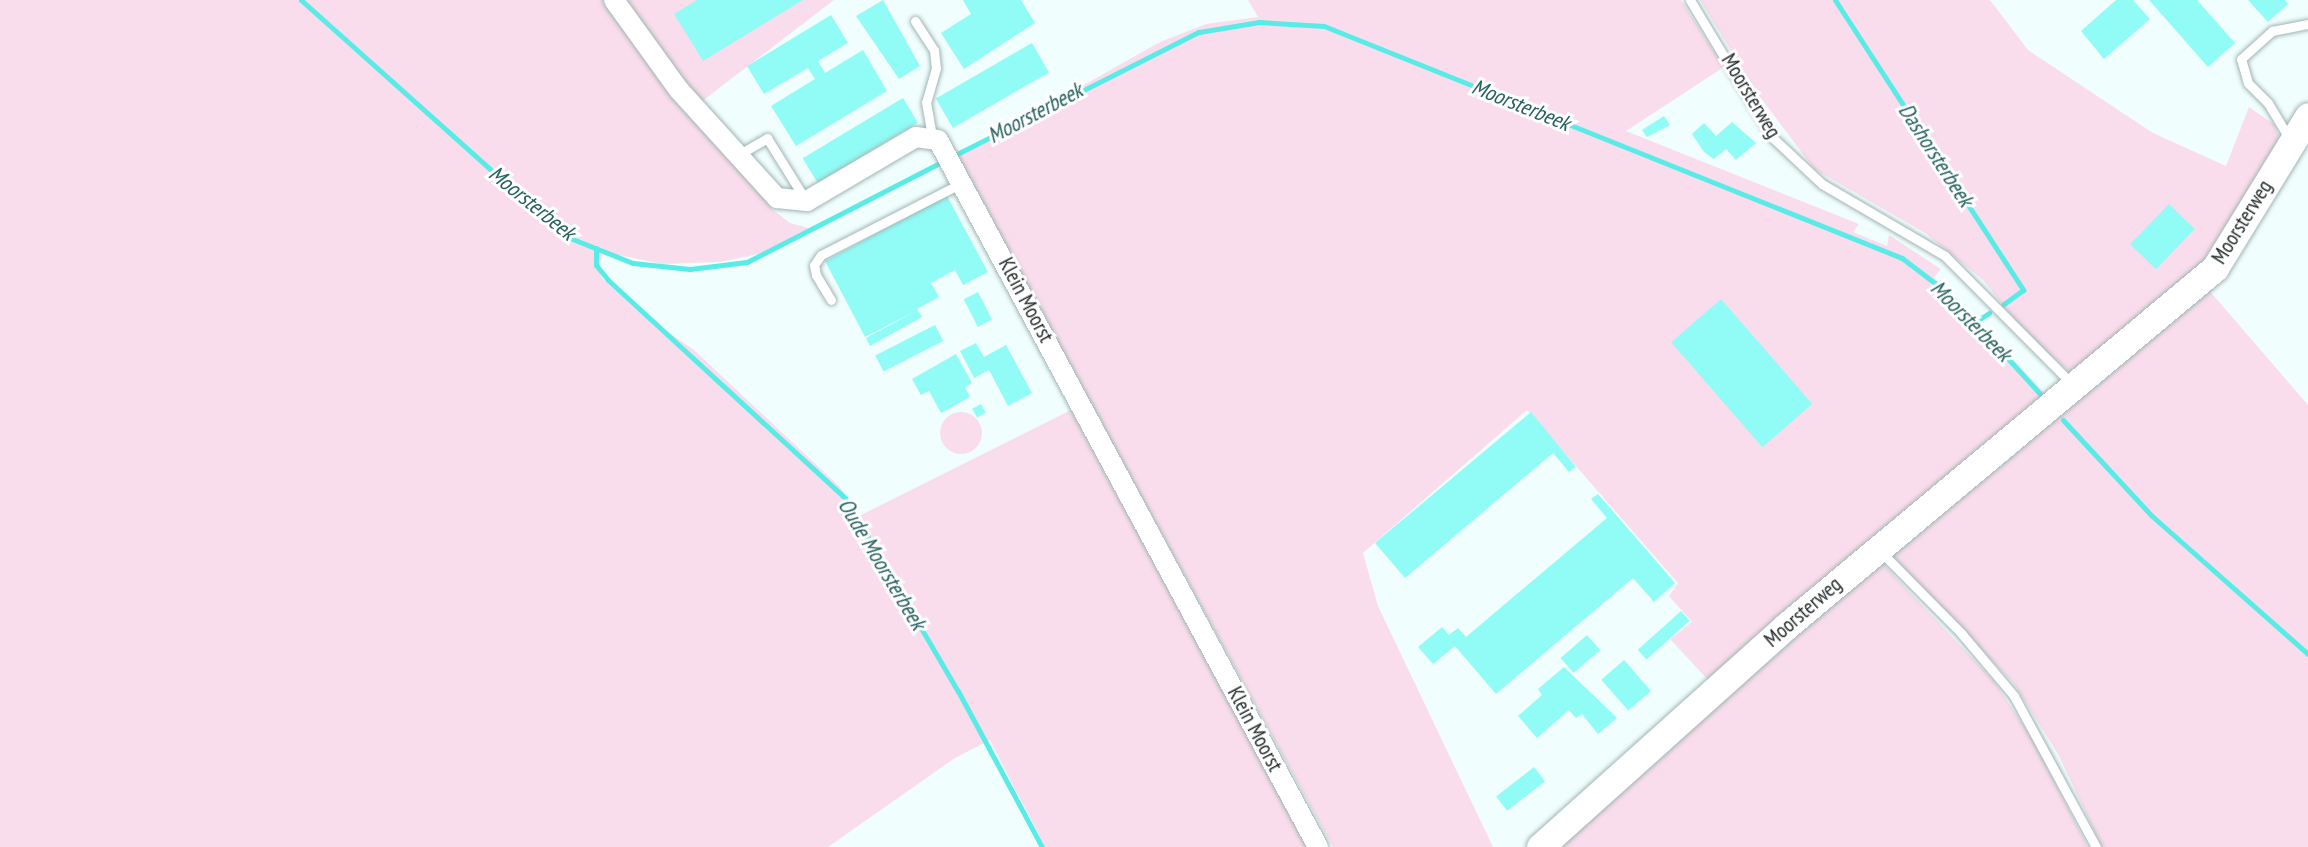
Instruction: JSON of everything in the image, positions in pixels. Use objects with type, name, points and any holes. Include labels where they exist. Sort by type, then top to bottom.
[{"type":"street","points":[[614,0],[666,73],[736,156],[769,193],[787,202],[807,201],[916,136],[932,137]]},
{"type":"street","name":"Moorsterweg","points":[[1540,847],[1877,549],[2072,384],[2215,268],[2308,116]]},
{"type":"street","name":"Klein Moorst","points":[[932,137],[942,145],[1318,847]]},
{"type":"lane","name":"Moorsterweg","points":[[1690,0],[1773,138],[1822,184],[1945,256],[2072,384]]},
{"type":"lane","points":[[915,21],[935,58],[927,102],[932,137]]},
{"type":"lane","points":[[2292,143],[2268,103],[2248,83],[2241,59],[2272,31],[2308,24]]},
{"type":"lane","points":[[736,156],[767,138],[807,201]]},
{"type":"lane","points":[[831,300],[816,275],[814,265],[820,255],[962,183]]},
{"type":"lane","points":[[1877,549],[1961,633],[2014,696],[2096,847]]},
{"type":"shaded area","points":[[0,0],[607,0],[772,209],[790,223],[816,230],[758,254],[720,262],[662,264],[604,252],[598,269],[602,278],[637,310],[694,350],[840,487],[859,516],[1071,410],[1312,847],[1045,847],[990,740],[955,758],[828,847],[0,847]]},
{"type":"shaded area","points":[[623,0],[834,0],[701,102]]},
{"type":"shaded area","points":[[1248,0],[1681,0],[1724,67],[1626,131],[1859,224],[1853,232],[1887,246],[1889,235],[1941,269],[1934,277],[2045,393],[1708,680],[1670,639],[1692,622],[1669,596],[1678,583],[1527,410],[1363,553],[1378,606],[1493,847],[1333,847],[956,157],[1160,42],[1206,24],[1258,17]]},
{"type":"shaded area","points":[[1700,0],[1990,0],[2028,50],[2153,133],[2226,166],[2249,107],[2275,125],[2280,141],[2200,266],[2071,373],[2026,334],[1983,280],[1925,233],[1814,169],[1758,94]]},
{"type":"shaded area","points":[[2208,289],[2308,405],[2308,847],[2102,847],[2058,754],[2014,684],[1892,555]]},
{"type":"shaded area","points":[[961,412],[969,413],[976,418],[981,425],[981,441],[976,448],[969,453],[961,454],[953,453],[946,448],[941,441],[940,433],[941,425],[946,418],[953,413]]},
{"type":"shaded area","points":[[1882,563],[1993,680],[2032,738],[2088,847],[1551,847]]},
{"type":"building","points":[[697,0],[803,0],[703,61],[674,14]]},
{"type":"building","points":[[883,0],[920,66],[899,79],[856,16]]},
{"type":"building","points":[[963,0],[1021,0],[1035,23],[964,69],[941,33],[971,14]]},
{"type":"building","points":[[2116,0],[2133,0],[2150,19],[2104,59],[2081,31]]},
{"type":"building","points":[[2149,0],[2197,0],[2235,43],[2208,67]]},
{"type":"building","points":[[2248,0],[2285,0],[2288,4],[2268,22]]},
{"type":"building","points":[[831,15],[848,43],[818,61],[825,73],[863,50],[887,91],[796,146],[771,106],[815,79],[808,68],[764,94],[747,66]]},
{"type":"building","points":[[1032,43],[1049,72],[953,128],[936,98]]},
{"type":"building","points":[[903,98],[918,123],[818,183],[803,158]]},
{"type":"building","points":[[1664,116],[1670,125],[1647,137],[1642,130]]},
{"type":"building","points":[[1732,122],[1756,143],[1736,160],[1726,149],[1714,159],[1704,152],[1692,134],[1704,123],[1716,136]]},
{"type":"building","points":[[947,196],[988,272],[963,285],[955,270],[931,283],[939,297],[917,309],[922,317],[870,346],[866,338],[916,311],[865,337],[825,261]]},
{"type":"building","points":[[2169,204],[2195,229],[2156,269],[2130,244]]},
{"type":"building","points":[[978,292],[992,320],[978,327],[964,299]]},
{"type":"building","points":[[1721,299],[1812,404],[1762,447],[1671,342]]},
{"type":"building","points":[[935,325],[943,341],[883,371],[875,355]]},
{"type":"building","points":[[976,343],[984,357],[1006,345],[1032,393],[1008,406],[989,370],[974,378],[960,351]]},
{"type":"building","points":[[956,354],[972,383],[965,387],[970,397],[941,413],[929,391],[921,395],[912,379]]},
{"type":"building","points":[[981,404],[986,413],[977,418],[972,409]]},
{"type":"building","points":[[1531,412],[1576,467],[1569,472],[1553,453],[1405,578],[1375,543]]},
{"type":"building","points":[[1598,494],[1675,583],[1654,602],[1633,578],[1496,694],[1455,646],[1433,664],[1418,647],[1442,627],[1449,635],[1458,628],[1466,637],[1607,518],[1591,499]]},
{"type":"building","points":[[1681,611],[1690,621],[1647,659],[1638,650]]},
{"type":"building","points":[[1587,635],[1600,650],[1574,673],[1561,658]]},
{"type":"building","points":[[1624,660],[1651,691],[1628,711],[1601,680]]},
{"type":"building","points":[[1564,667],[1617,718],[1598,734],[1582,714],[1576,718],[1569,710],[1537,738],[1518,716],[1542,695],[1538,689]]},
{"type":"building","points":[[1534,767],[1545,781],[1507,811],[1496,797]]},
{"type":"waterway","name":"Moorsterbeek","points":[[301,0],[565,236],[633,263],[690,269],[747,262],[940,163]]},
{"type":"waterway","name":"Dashorsterbeek","points":[[1835,0],[2023,290],[2004,304]]},
{"type":"waterway","name":"Moorsterbeek","points":[[957,154],[1199,32],[1259,22],[1324,26],[1902,258],[1948,293],[2044,398]]},
{"type":"waterway","name":"Oude Moorsterbeek","points":[[596,248],[596,265],[608,280],[845,498],[958,691],[1042,847]]},
{"type":"waterway","name":"Dashorsterbeek","points":[[1975,322],[1989,313]]},
{"type":"waterway","name":"Moorsterbeek","points":[[2063,420],[2152,516],[2308,654]]}]
